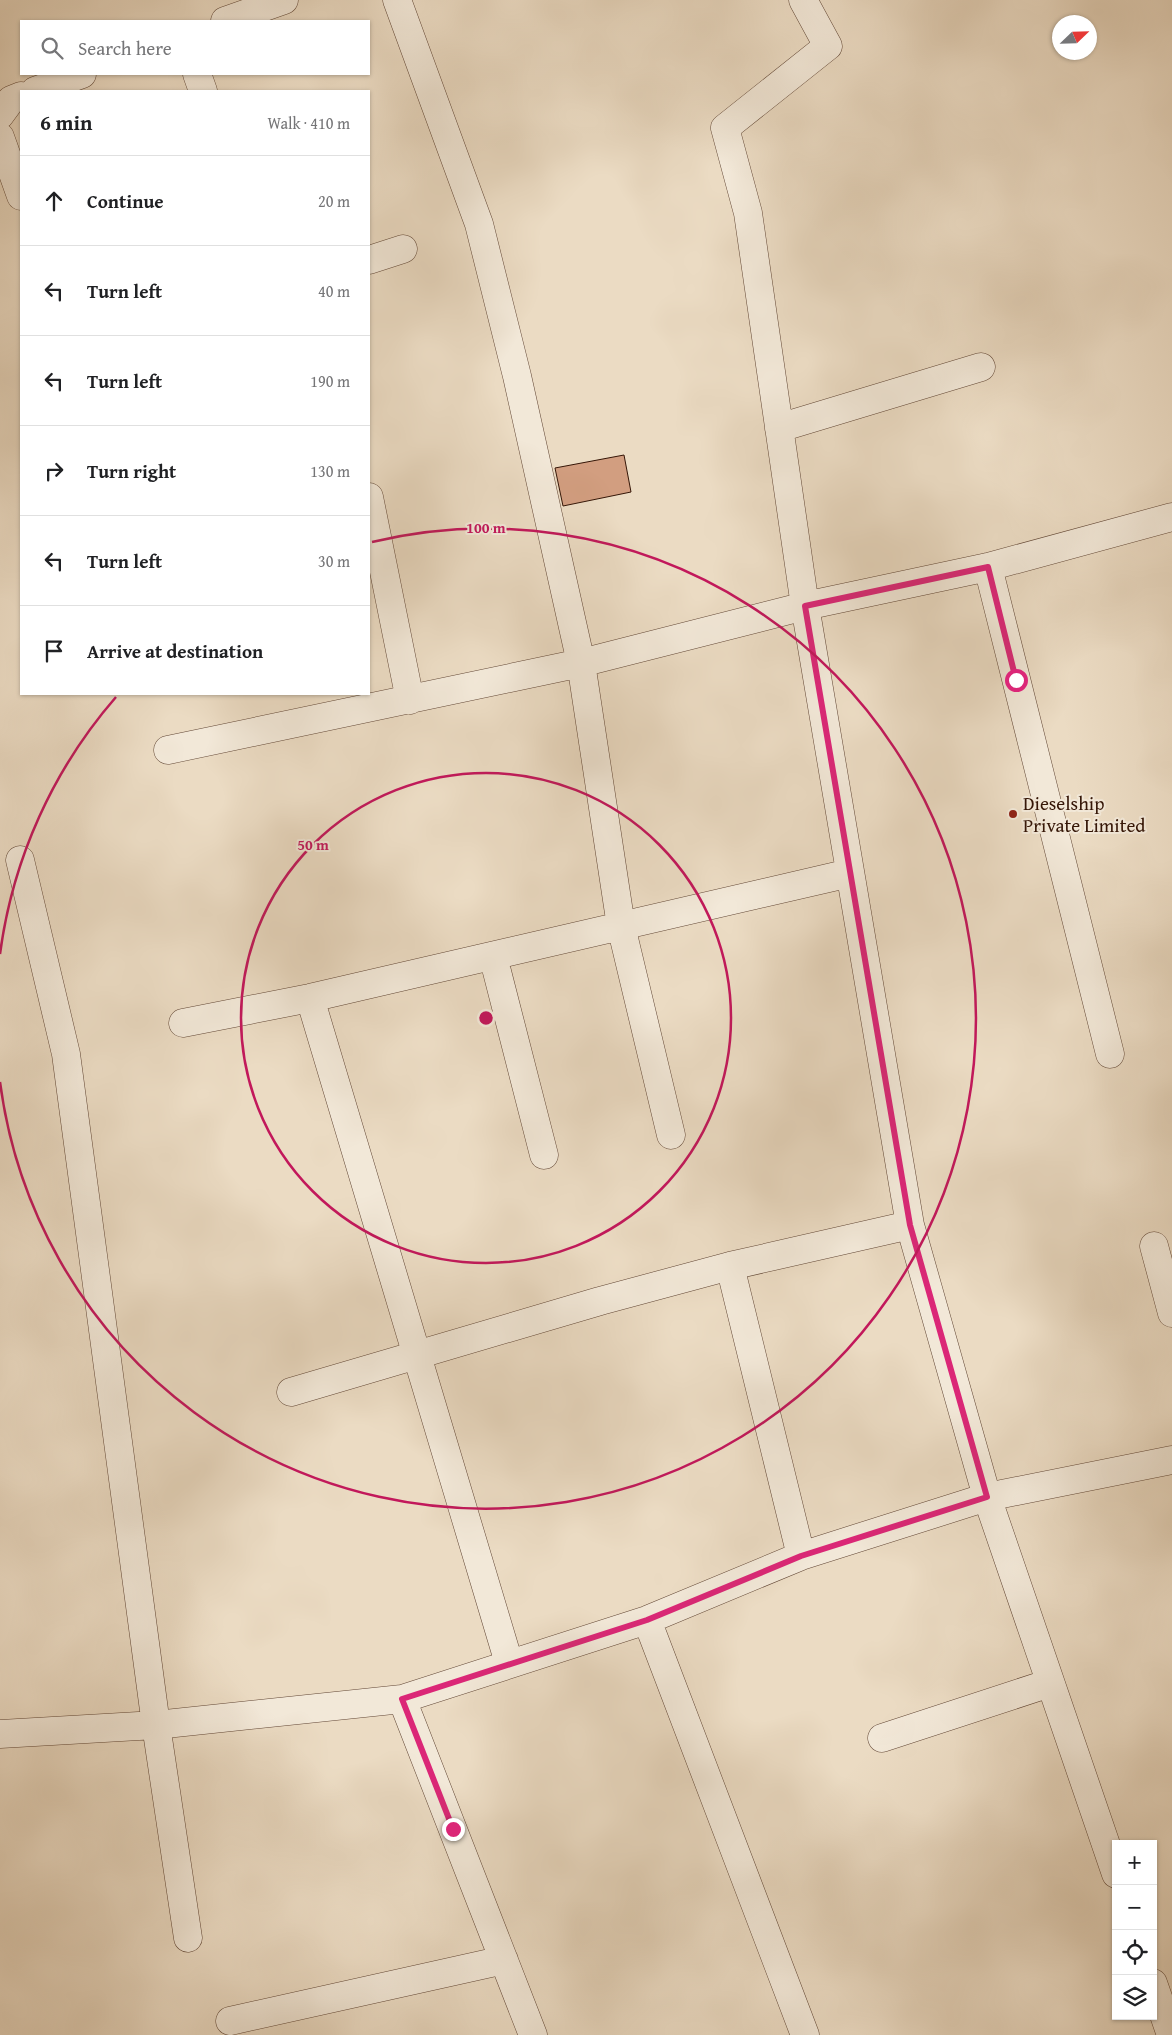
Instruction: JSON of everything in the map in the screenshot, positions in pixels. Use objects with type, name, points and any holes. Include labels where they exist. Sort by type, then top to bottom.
[{"type":"street","points":[[228,20],[284,0]]},
{"type":"street","points":[[397,0],[478,224],[519,385],[581,663],[621,926],[671,1135]]},
{"type":"street","points":[[803,0],[828,46],[725,128],[748,213],[805,606],[910,1225],[987,1497],[1112,1862]]},
{"type":"street","points":[[38,90],[79,75]]},
{"type":"street","points":[[197,75],[203,90]]},
{"type":"street","points":[[0,115],[11,100],[20,96]]},
{"type":"street","points":[[0,137],[20,193]]},
{"type":"street","points":[[370,260],[403,249]]},
{"type":"street","points":[[779,428],[981,367]]},
{"type":"street","points":[[370,502],[410,700]]},
{"type":"street","points":[[168,750],[581,663],[805,606],[988,567],[1172,517]]},
{"type":"street","points":[[988,567],[1110,1054]]},
{"type":"street","points":[[20,860],[66,1054],[156,1725],[188,1938]]},
{"type":"street","points":[[183,1023],[310,998],[850,873]]},
{"type":"street","points":[[493,956],[544,1155]]},
{"type":"street","points":[[310,998],[509,1663]]},
{"type":"street","points":[[291,1392],[416,1353],[600,1301],[730,1266],[910,1225]]},
{"type":"street","points":[[1154,1246],[1172,1313]]},
{"type":"street","points":[[730,1266],[801,1556]]},
{"type":"street","points":[[0,1734],[156,1725],[402,1699],[647,1620],[801,1556],[987,1497],[1172,1460]]},
{"type":"street","points":[[647,1620],[805,2035]]},
{"type":"street","points":[[882,1738],[1050,1683]]},
{"type":"street","points":[[402,1699],[533,2035]]},
{"type":"street","points":[[230,2021],[504,1960]]},
{"type":"street","points":[[1157,1995],[1171,2035]]},
{"type":"building","points":[[624,455],[631,492],[563,506],[555,468]]},
{"type":"place","name":"Dieselship Private Limited","points":[[1013,814]]},
{"type":"route","points":[[453,1829],[402,1699],[647,1620],[801,1556],[987,1497],[910,1225],[805,606],[988,567],[1016,680]]}]
